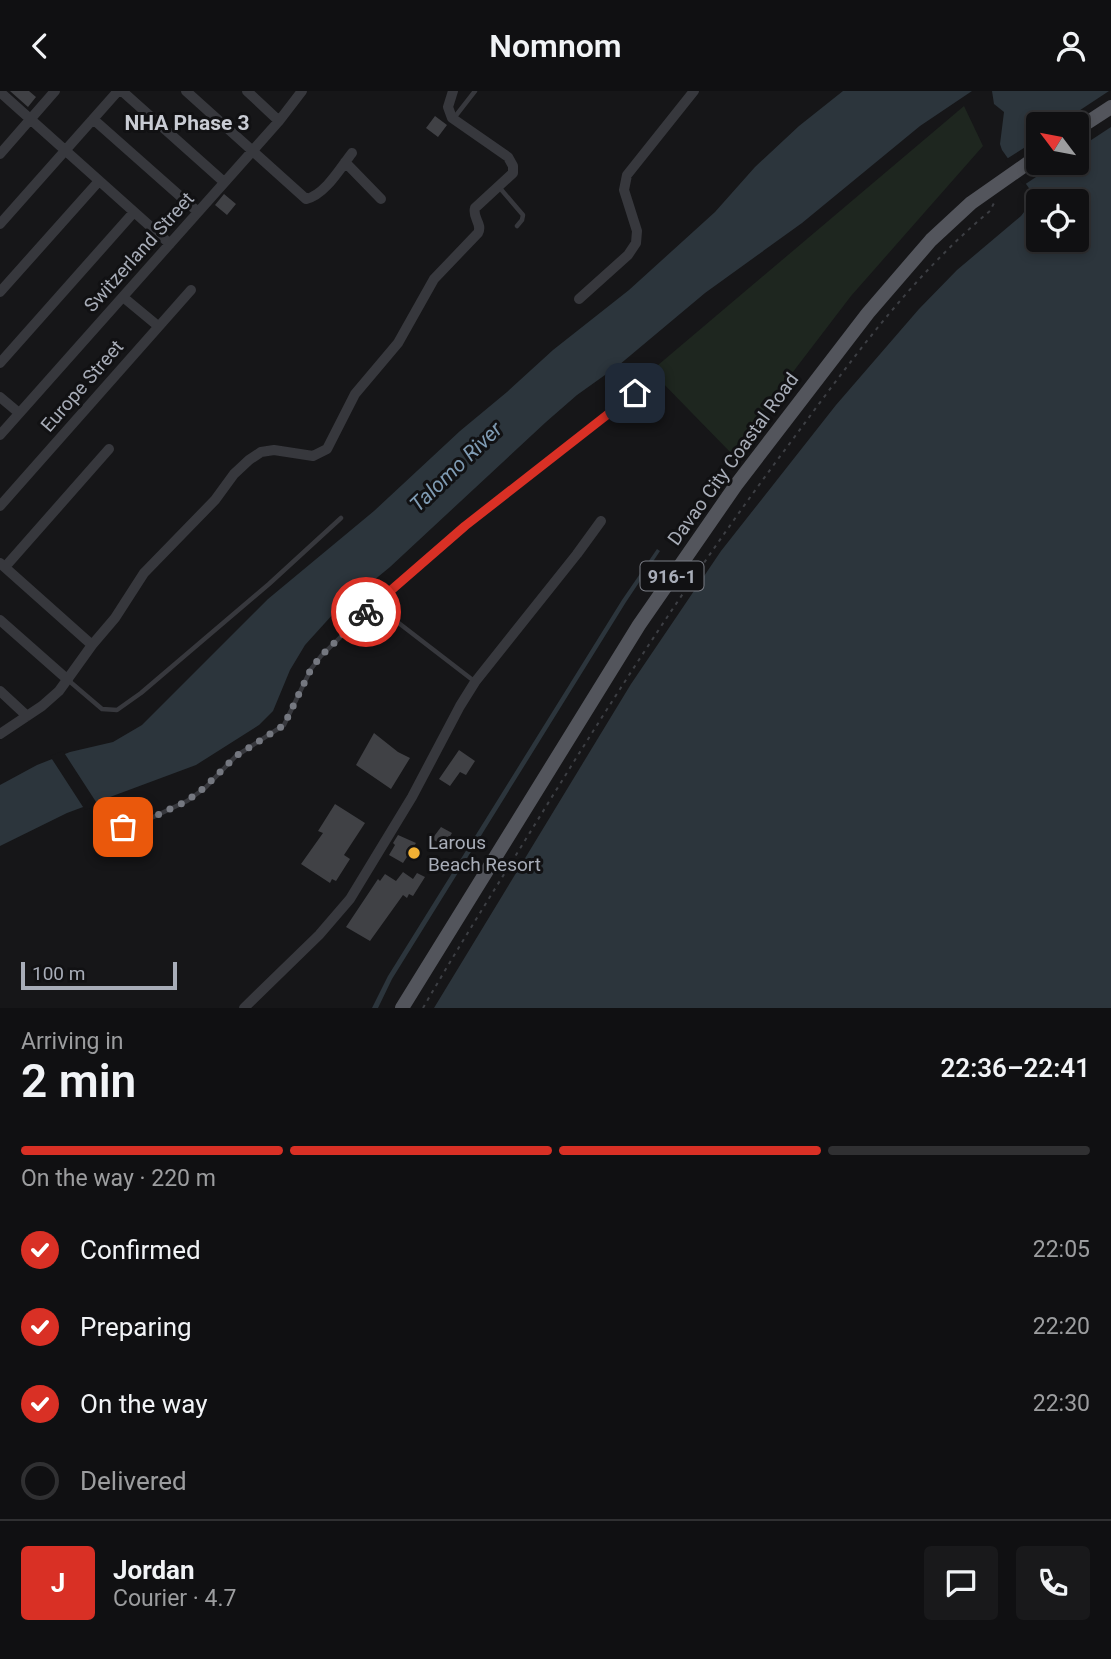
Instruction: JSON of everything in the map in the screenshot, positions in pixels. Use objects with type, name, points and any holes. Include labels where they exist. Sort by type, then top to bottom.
[{"type":"main road","points":[[1089,121],[1111,107]]},
{"type":"main road","name":"Davao City Coastal Road","points":[[402,1008],[639,625],[736,485],[852,333],[904,270],[951,220],[1026,164]]},
{"type":"street","points":[[0,153],[55,91]]},
{"type":"street","points":[[0,224],[120,91],[224,182]]},
{"type":"street","points":[[186,91],[306,199],[316,196],[352,153]]},
{"type":"street","points":[[247,91],[279,121]]},
{"type":"street","name":"Switzerland Street","points":[[0,435],[279,121],[302,91]]},
{"type":"street","points":[[0,734],[52,699],[115,618],[144,573],[215,501],[234,474],[248,460],[261,452],[274,450],[313,456],[327,449],[355,394],[387,358],[434,279],[478,233],[480,226],[475,216],[475,208],[513,173],[510,160],[454,119],[448,107],[453,91]]},
{"type":"street","points":[[579,299],[628,255],[636,243],[637,231],[624,190],[627,175],[694,91]]},
{"type":"street","points":[[0,92],[170,244]]},
{"type":"street","points":[[93,119],[198,212]]},
{"type":"street","points":[[345,162],[381,199]]},
{"type":"street","points":[[0,292],[99,181]]},
{"type":"street","points":[[0,363],[134,212]]},
{"type":"street","name":"Europe Street","points":[[0,506],[191,290]]},
{"type":"street","points":[[123,297],[158,327]]},
{"type":"street","points":[[0,397],[19,413]]},
{"type":"street","points":[[92,645],[3,565],[109,449]]},
{"type":"street","points":[[244,1008],[320,935],[350,899],[412,797],[475,682],[601,521]]},
{"type":"street","points":[[0,620],[68,680]]},
{"type":"street","points":[[0,691],[27,716]]},
{"type":"lane","points":[[454,119],[475,91]]},
{"type":"lane","points":[[499,187],[523,215],[517,226]]},
{"type":"lane","points":[[123,827],[147,820],[187,801],[236,756],[284,725],[301,688],[321,656],[374,604],[495,502],[635,393]]},
{"type":"lane","points":[[68,680],[102,709],[117,710],[141,693],[248,602],[341,518]]},
{"type":"lane","points":[[374,604],[475,682]]},
{"type":"path","points":[[422,1008],[654,635],[750,496],[881,324],[944,252],[990,211],[995,203]]},
{"type":"shaded area","points":[[964,106],[983,146],[851,296],[731,453],[651,371]]},
{"type":"water","name":"Talomo River","points":[[843,91],[972,91],[920,126],[802,223],[705,293],[546,422],[390,567],[334,613],[305,645],[290,670],[273,711],[259,725],[196,765],[67,813],[0,846],[0,785],[37,765],[70,752],[113,742],[142,725],[268,599],[374,511],[553,350],[629,290],[715,212],[755,167],[799,126]]},
{"type":"water","points":[[992,91],[1111,91],[1111,1008],[434,1008],[631,684],[721,551],[836,405],[919,309],[957,270],[1026,210],[1026,252],[1089,252],[1089,189],[1030,189],[1000,144],[1004,112],[994,104]]},
{"type":"water","points":[[657,549],[660,551],[392,979],[378,1008],[372,1008],[388,976],[622,600]]},
{"type":"pier","points":[[1111,91],[1111,127],[1089,141],[1089,112],[1077,112]]},
{"type":"pier","points":[[1026,147],[1026,175],[1039,175],[1024,185],[1005,160]]},
{"type":"pier","points":[[63,751],[98,805],[85,810],[50,756]]},
{"type":"building","points":[[10,91],[29,91],[36,97],[28,107]]},
{"type":"building","points":[[435,116],[447,125],[438,137],[426,128]]},
{"type":"building","points":[[224,194],[236,204],[227,215],[215,205]]},
{"type":"building","points":[[374,733],[410,758],[391,789],[356,765]]},
{"type":"building","points":[[459,750],[475,761],[466,775],[460,772],[450,786],[439,779]]},
{"type":"building","points":[[335,804],[365,823],[344,855],[350,859],[336,881],[332,879],[330,883],[301,864],[323,833],[318,831]]},
{"type":"building","points":[[441,827],[452,833],[444,846],[432,839]]},
{"type":"building","points":[[398,835],[416,843],[403,863],[389,855]]},
{"type":"building","points":[[403,872],[413,879],[417,873],[425,877],[413,896],[409,894],[407,898],[403,895],[370,941],[346,927],[378,879],[380,881],[385,874],[396,881]]},
{"type":"way so far","points":[[123,827],[147,820],[187,801],[236,756],[284,725],[311,669],[366,612]]},
{"type":"place","name":"Larous Beach Resort","points":[[414,853]]},
{"type":"district","name":"NHA Phase 3","points":[[187,123]]},
{"type":"route","points":[[366,612],[535,469],[635,393]]}]
